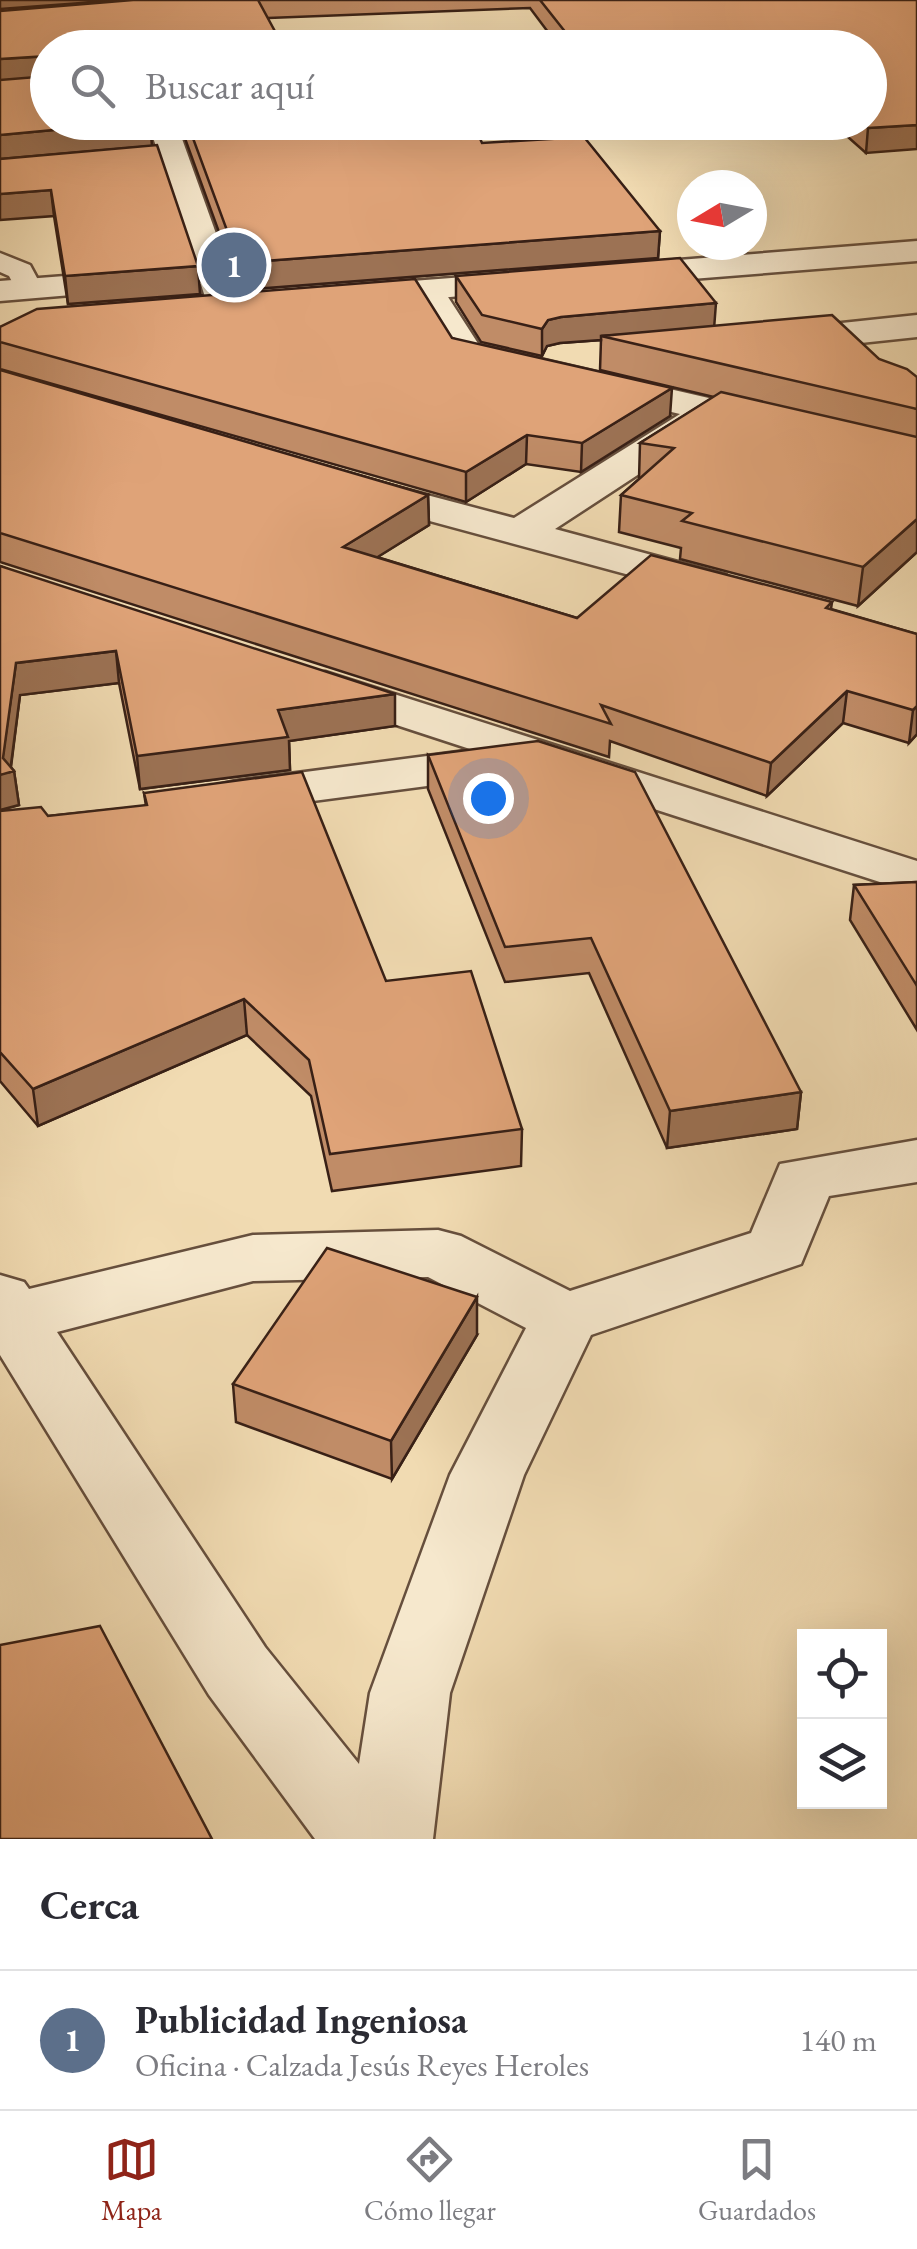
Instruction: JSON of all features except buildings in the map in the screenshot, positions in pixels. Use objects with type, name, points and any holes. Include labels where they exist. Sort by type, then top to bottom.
[{"type":"street","points":[[169,140],[220,290]]},
{"type":"street","points":[[136,160],[175,156]]},
{"type":"street","points":[[767,233],[917,221]]},
{"type":"street","points":[[613,244],[677,239]]},
{"type":"street","points":[[94,316],[220,290],[534,250]]},
{"type":"street","points":[[14,290],[427,290],[917,251]]},
{"type":"street","points":[[427,290],[466,353],[917,458]]},
{"type":"street","points":[[751,343],[917,326]]},
{"type":"street","points":[[509,362],[621,354]]},
{"type":"street","points":[[518,534],[714,410]]},
{"type":"street","points":[[316,477],[746,594]]},
{"type":"street","points":[[278,670],[917,878]]},
{"type":"street","points":[[192,802],[538,756]]},
{"type":"street","points":[[390,1839],[410,1693],[487,1475],[566,1318],[778,1248],[803,1179],[917,1161]]},
{"type":"street","points":[[366,1839],[237,1671],[4,1313],[253,1258],[438,1253],[566,1318]]},
{"type":"lane","points":[[0,261],[20,271],[14,290]]},
{"type":"place","name":"Publicidad Ingeniosa","points":[[234,265]]}]
